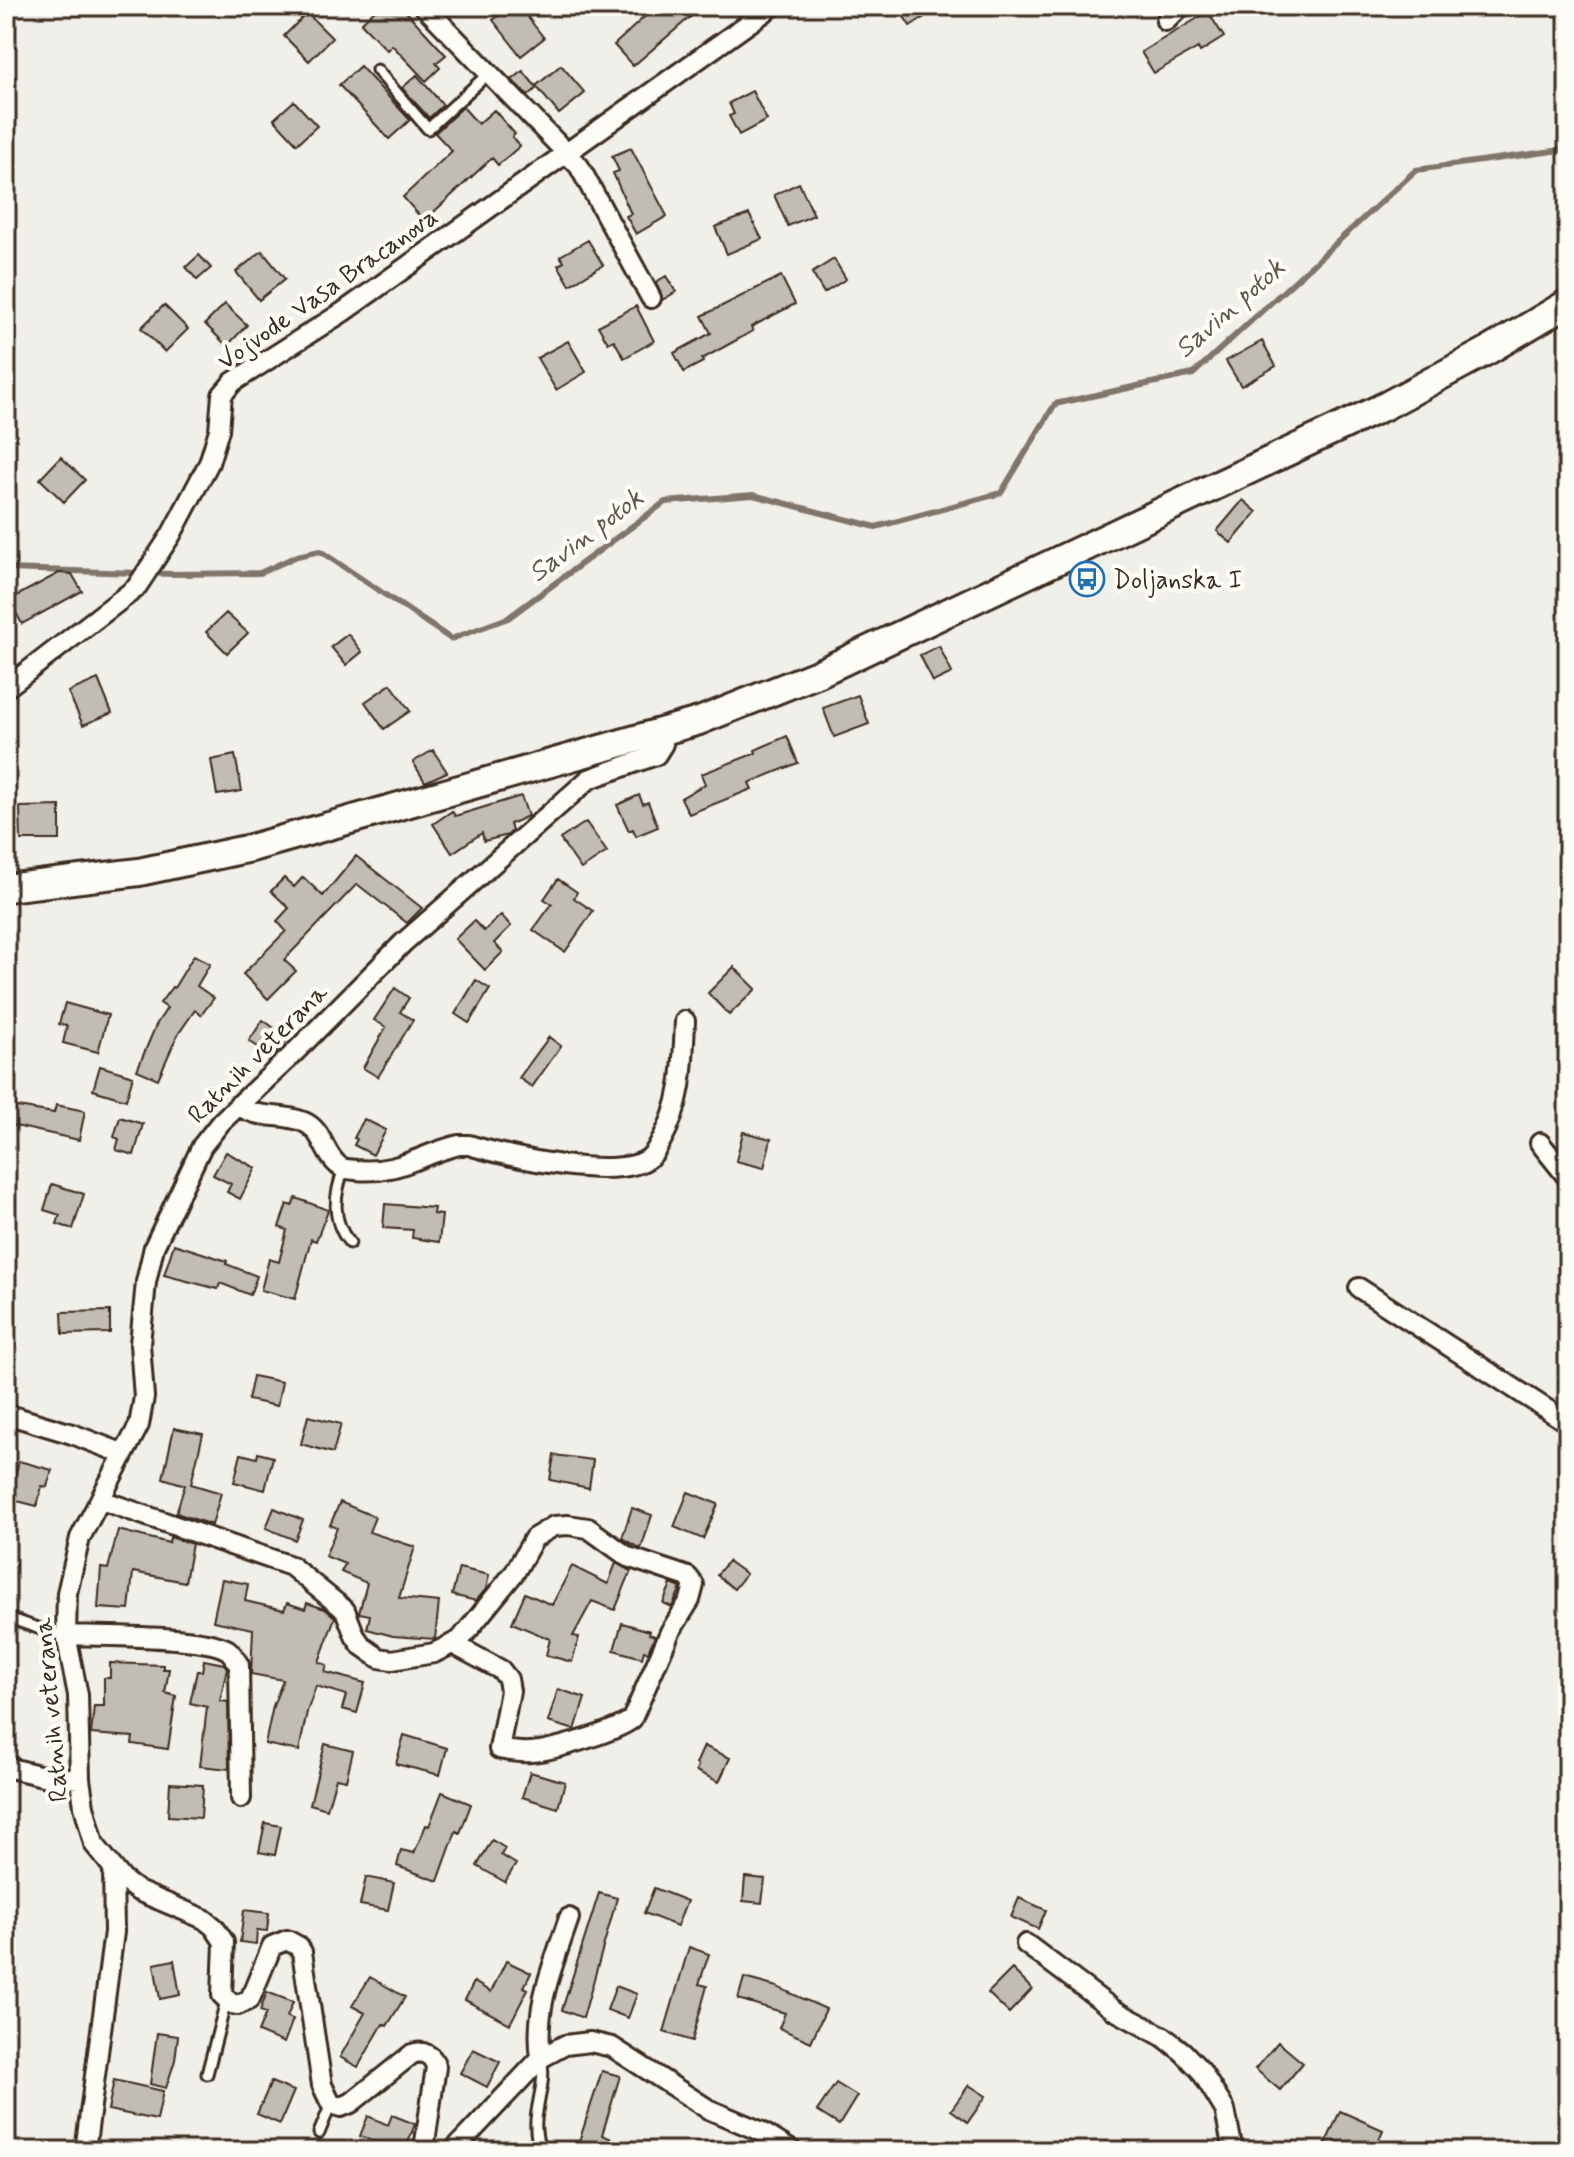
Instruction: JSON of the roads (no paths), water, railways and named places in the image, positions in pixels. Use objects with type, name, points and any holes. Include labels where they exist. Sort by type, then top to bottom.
[{"type":"street","points":[[424,6],[579,166],[651,298]]},
{"type":"street","name":"Vojvode Vasa Bracanova","points":[[6,688],[136,588],[171,535],[209,463],[216,446],[220,403],[227,388],[343,312],[773,6]]},
{"type":"street","points":[[1166,21],[1181,6]]},
{"type":"street","points":[[6,888],[139,872],[251,848],[699,721],[817,674],[1387,405],[1568,303]]},
{"type":"street","name":"Ratnih veterana","points":[[113,1868],[94,1844],[84,1806],[80,1779],[78,1695],[66,1635],[67,1593],[80,1538],[144,1409],[141,1316],[154,1247],[202,1146],[238,1105],[403,943],[589,779],[656,755],[663,744],[662,732]]},
{"type":"street","points":[[238,1105],[260,1116],[307,1123],[316,1130],[331,1157],[344,1169],[398,1167],[459,1145],[530,1162],[621,1167],[639,1164],[652,1156],[670,1125],[682,1087],[685,1021]]},
{"type":"street","points":[[1540,1143],[1568,1178]]},
{"type":"street","points":[[1359,1288],[1568,1423]]},
{"type":"street","points":[[6,1414],[124,1454]]},
{"type":"street","points":[[101,1500],[291,1566],[345,1610],[362,1646],[379,1658],[392,1660],[419,1657],[460,1640],[515,1572],[534,1538],[554,1526],[580,1525],[588,1528],[628,1557],[688,1577],[694,1585],[690,1600],[670,1632],[632,1719],[623,1726],[558,1746],[533,1752],[499,1749],[510,1691],[508,1679],[501,1670],[453,1644]]},
{"type":"street","points":[[66,1635],[183,1640],[211,1643],[229,1650],[239,1665],[241,1798]]},
{"type":"street","points":[[6,1767],[47,1777],[80,1779]]},
{"type":"street","points":[[113,1868],[138,1891],[204,1919],[214,1927],[224,1942],[220,1989],[226,2001],[238,2005],[250,1999],[276,1942],[287,1940],[298,1946],[302,1952],[303,1976],[322,2085],[331,2104],[346,2105],[408,2056],[416,2052],[428,2055],[436,2067],[426,2151]]},
{"type":"street","points":[[85,2151],[114,1932],[113,1868]]},
{"type":"street","points":[[541,2058],[537,2031],[542,1996],[569,1918]]},
{"type":"street","points":[[1026,1944],[1114,2010],[1164,2037],[1183,2052],[1201,2071],[1225,2110],[1233,2151]]},
{"type":"street","points":[[453,2151],[541,2058],[555,2049],[579,2042],[612,2047],[708,2109],[760,2131],[792,2151]]},
{"type":"lane","points":[[377,70],[428,129],[489,73]]},
{"type":"lane","points":[[344,1169],[335,1213],[341,1233],[350,1243]]},
{"type":"lane","points":[[6,1617],[66,1635]]},
{"type":"lane","points":[[207,2074],[226,2001]]},
{"type":"lane","points":[[541,2058],[544,2070],[534,2130],[541,2151]]},
{"type":"lane","points":[[319,2133],[331,2104]]},
{"type":"waterway","name":"Savin potok","points":[[6,569],[260,573],[297,556],[320,551],[451,639],[508,618],[665,502],[753,495],[876,527],[1001,493],[1055,404],[1193,374],[1416,170],[1568,149]]},
{"type":"place","name":"Doljanska I","points":[[1087,579]]}]
